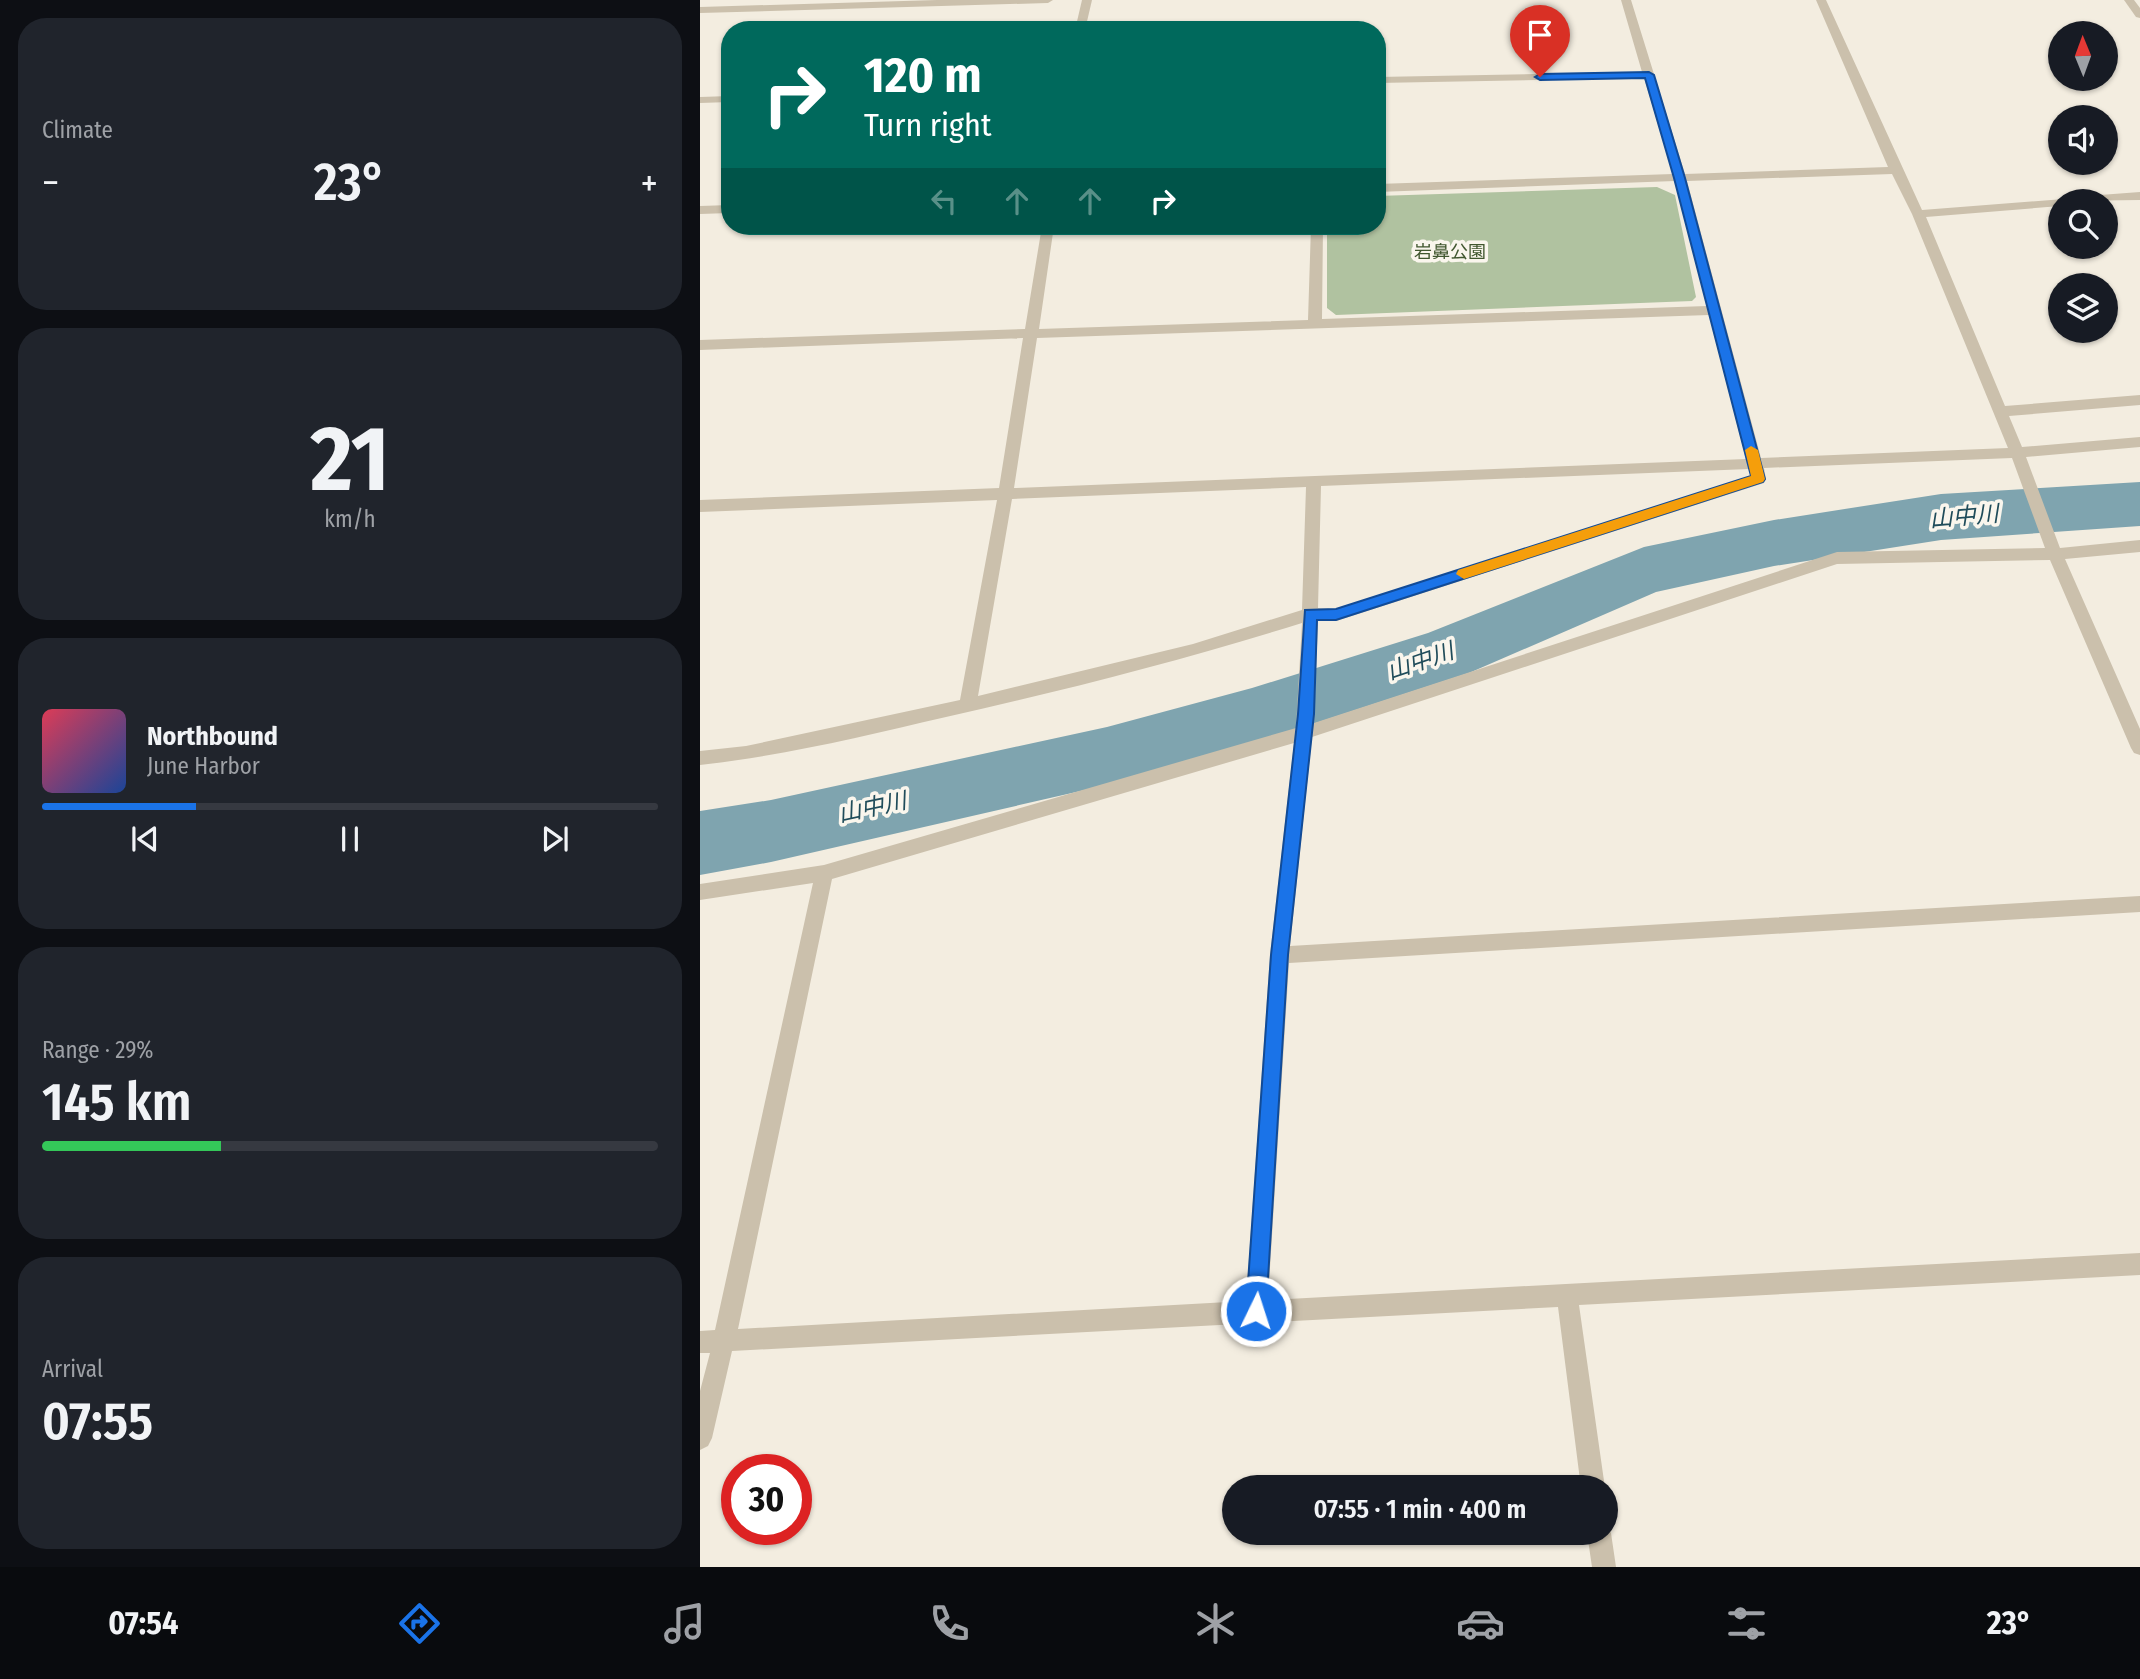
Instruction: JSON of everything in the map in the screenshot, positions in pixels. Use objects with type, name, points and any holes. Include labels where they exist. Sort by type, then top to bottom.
[{"type":"street","points":[[700,10],[1048,0]]},
{"type":"street","points":[[1082,21],[1087,0]]},
{"type":"street","points":[[700,758],[746,753],[850,732],[1310,622],[1759,479],[1680,178],[1626,0]]},
{"type":"street","points":[[1821,0],[1918,214],[2055,554],[2140,748]]},
{"type":"street","points":[[2129,0],[2140,15]]},
{"type":"street","points":[[1386,80],[1649,75]]},
{"type":"street","points":[[700,100],[721,99]]},
{"type":"street","points":[[1386,188],[1896,170]]},
{"type":"street","points":[[2118,198],[2140,196]]},
{"type":"street","points":[[1918,214],[2048,203]]},
{"type":"street","points":[[700,210],[721,209]]},
{"type":"street","points":[[968,704],[1006,492],[1046,235]]},
{"type":"street","points":[[1315,323],[1317,235]]},
{"type":"street","points":[[700,345],[1715,310]]},
{"type":"street","points":[[1998,412],[2140,400]]},
{"type":"street","points":[[700,506],[1755,463],[2019,460],[2140,443]]},
{"type":"street","points":[[1256,1311],[1280,955],[1305,723],[1314,481]]},
{"type":"street","points":[[700,892],[824,873],[1837,558],[2055,554],[2140,546]]},
{"type":"street","points":[[700,1438],[724,1340],[824,873]]},
{"type":"street","points":[[1280,955],[2140,904]]},
{"type":"street","points":[[700,1342],[2140,1264]]},
{"type":"street","points":[[1567,1295],[1591,1475]]},
{"type":"street","points":[[1601,1545],[1604,1567]]},
{"type":"green space","name":"岩鼻公園","points":[[1657,187],[1675,195],[1696,297],[1692,301],[1336,315],[1327,308],[1327,235],[1386,235],[1386,196]]},
{"type":"waterway","name":"山中川","points":[[700,843],[771,831],[1107,756],[1252,716],[1446,654],[1644,571],[1774,543],[1941,517],[2140,504]]},
{"type":"slow traffic","points":[[1464,574],[1759,479],[1751,450]]},
{"type":"route","points":[[1256,1311],[1280,955],[1306,714],[1310,614],[1336,615],[1759,479],[1680,178],[1649,75],[1540,77]]}]
